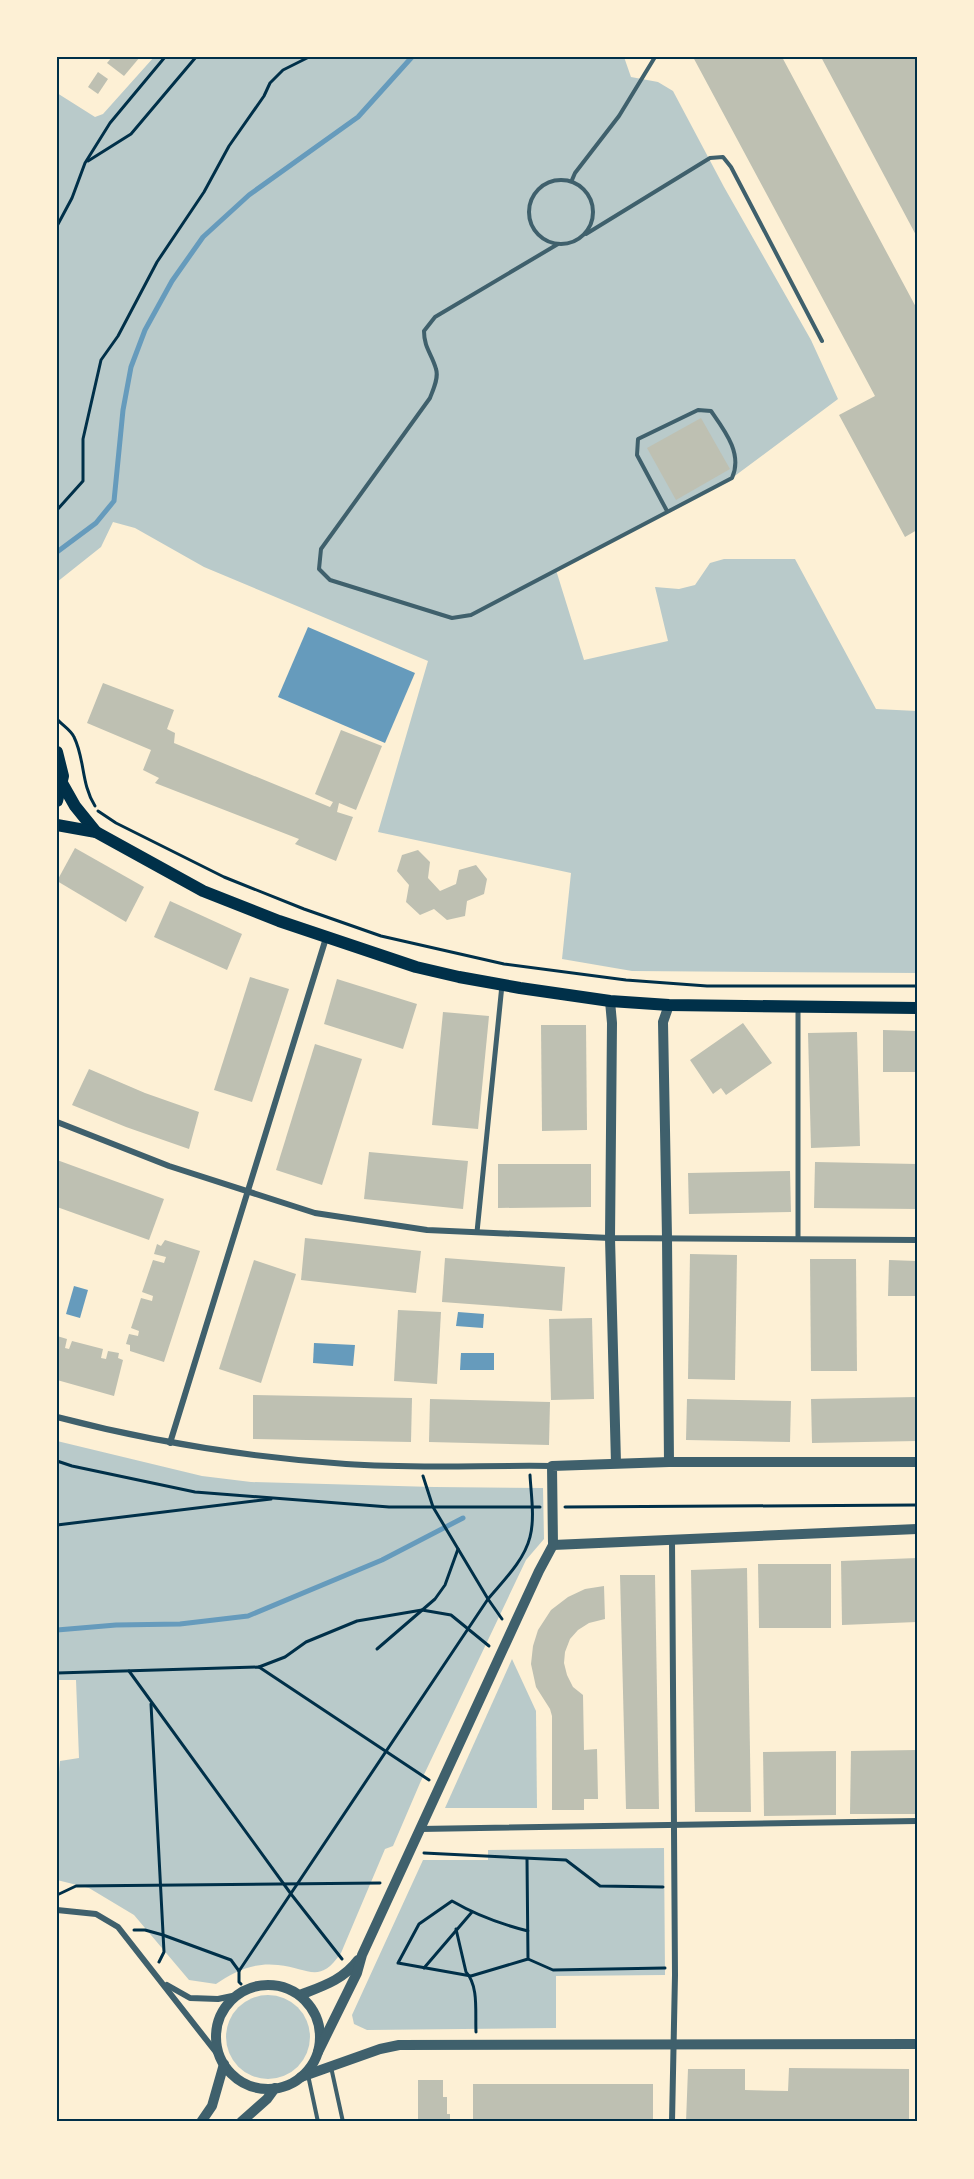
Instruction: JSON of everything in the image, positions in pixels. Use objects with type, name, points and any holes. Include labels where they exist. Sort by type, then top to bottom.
[{"type":"main road","points":[[57,752],[63,769],[57,801]]},
{"type":"main road","points":[[62,783],[75,806],[96,832]]},
{"type":"main road","points":[[57,825],[96,832],[203,891],[326,938],[416,967],[502,985],[610,1001],[669,1005],[798,1008],[917,1008]]},
{"type":"street","points":[[170,1443],[326,938]]},
{"type":"street","points":[[477,1232],[502,985]]},
{"type":"street","points":[[610,1001],[612,1023],[610,1238],[615,1463]]},
{"type":"street","points":[[669,1005],[663,1022],[669,1462]]},
{"type":"street","points":[[798,1008],[798,1239]]},
{"type":"street","points":[[57,1122],[169,1166],[315,1213],[427,1230],[610,1238],[917,1240]]},
{"type":"street","points":[[57,1417],[114,1432],[170,1443],[238,1454],[348,1465],[552,1466],[669,1462],[917,1462]]},
{"type":"street","points":[[305,2076],[357,1973],[362,1955],[553,1545],[552,1466]]},
{"type":"street","points":[[553,1545],[917,1529]]},
{"type":"street","points":[[672,1540],[675,1968],[672,2122]]},
{"type":"street","points":[[420,1829],[917,1821]]},
{"type":"street","points":[[57,1910],[96,1914],[118,1927],[222,2060],[241,2081],[252,2086],[275,2088],[289,2085],[331,2066],[380,2049],[399,2046],[674,2043],[917,2044]]},
{"type":"street","points":[[300,1995],[334,1983],[351,1970],[362,1955]]},
{"type":"street","points":[[163,1983],[190,1998],[218,2000],[252,1987],[268,1984],[285,1987],[300,1995],[311,2006],[318,2020],[321,2036],[318,2052]]},
{"type":"street","points":[[201,2122],[212,2106],[222,2060],[216,2039],[218,2023],[225,2007],[242,1992]]},
{"type":"street","points":[[241,2122],[267,2099],[275,2088]]},
{"type":"lane","points":[[572,180],[620,116],[655,57]]},
{"type":"lane","points":[[586,234],[593,219],[592,202],[586,191],[572,180],[553,180],[540,187],[532,195],[528,206],[530,223],[537,234],[546,241],[558,244],[574,242],[710,159],[723,157],[731,167],[822,341]]},
{"type":"lane","points":[[558,244],[435,317],[424,331],[424,344],[437,370],[430,398],[321,549],[319,569],[330,580],[452,618],[471,615],[732,478],[738,466],[731,441],[711,411],[698,410],[638,440],[637,455],[667,511]]},
{"type":"lane","points":[[331,2066],[343,2122]]},
{"type":"lane","points":[[305,2076],[318,2122]]},
{"type":"path","points":[[57,226],[72,198],[85,163],[110,123],[165,57]]},
{"type":"path","points":[[85,163],[130,134],[196,57]]},
{"type":"path","points":[[57,510],[82,481],[83,439],[100,360],[118,336],[157,262],[204,192],[229,146],[264,96],[270,83],[284,70],[309,57]]},
{"type":"path","points":[[57,719],[73,735],[81,758],[89,796],[98,811],[116,823],[224,877],[381,936],[504,964],[626,980],[706,986],[917,986]]},
{"type":"path","points":[[57,1461],[72,1467],[195,1491],[389,1507],[917,1505]]},
{"type":"path","points":[[420,1465],[433,1508],[488,1599],[511,1631]]},
{"type":"path","points":[[242,1992],[239,1971],[488,1599],[519,1561],[531,1536],[530,1466]]},
{"type":"path","points":[[57,1525],[276,1498]]},
{"type":"path","points":[[377,1648],[435,1599],[445,1585],[458,1549]]},
{"type":"path","points":[[57,1673],[259,1667],[285,1657],[306,1642],[357,1622],[422,1610],[451,1615],[500,1655]]},
{"type":"path","points":[[259,1667],[440,1787]]},
{"type":"path","points":[[129,1671],[291,1894],[351,1970]]},
{"type":"path","points":[[151,1702],[164,1953],[152,1969]]},
{"type":"path","points":[[409,1853],[566,1860],[600,1886],[674,1887]]},
{"type":"path","points":[[527,1859],[528,1959]]},
{"type":"path","points":[[57,1895],[76,1886],[395,1883]]},
{"type":"path","points":[[528,1931],[499,1923],[452,1901],[419,1924],[398,1963],[471,1976],[528,1959],[553,1970],[675,1968]]},
{"type":"path","points":[[424,1968],[472,1912]]},
{"type":"path","points":[[456,1929],[466,1972],[471,1976],[475,1997],[476,2046]]},
{"type":"path","points":[[124,1935],[134,1930],[145,1930],[163,1935],[231,1960],[239,1971]]},
{"type":"shaded area","points":[[154,57],[624,57],[631,77],[658,82],[673,91],[724,187],[811,340],[838,399],[732,478],[556,570],[584,660],[668,641],[655,587],[679,589],[695,585],[710,563],[724,559],[795,559],[876,709],[917,711],[917,973],[632,971],[562,959],[571,873],[378,832],[428,661],[204,567],[135,528],[113,522],[101,547],[57,582],[57,93],[95,117],[103,114]]},
{"type":"shaded area","points":[[57,1441],[202,1476],[251,1482],[543,1488],[544,1539],[526,1560],[420,1783],[393,1846],[385,1849],[341,1953],[326,1969],[313,1972],[269,1964],[237,1971],[216,1984],[189,1980],[134,1915],[89,1888],[57,1880],[57,1795],[60,1761],[79,1758],[76,1680],[57,1680]]},
{"type":"shaded area","points":[[512,1659],[536,1711],[537,1808],[445,1808]]},
{"type":"shaded area","points":[[664,1848],[665,1975],[556,1976],[556,2028],[367,2030],[354,2024],[352,2015],[423,1860],[488,1860],[488,1850]]},
{"type":"shaded area","points":[[268,1995],[284,1998],[298,2007],[307,2021],[310,2037],[307,2053],[298,2067],[284,2076],[268,2079],[252,2076],[238,2067],[229,2053],[226,2037],[229,2021],[238,2007],[252,1998]]},
{"type":"water","points":[[308,627],[415,673],[385,743],[278,697]]},
{"type":"water","points":[[74,1286],[88,1290],[80,1318],[66,1314]]},
{"type":"water","points":[[458,1312],[484,1314],[483,1328],[456,1326]]},
{"type":"water","points":[[314,1343],[355,1345],[353,1366],[313,1363]]},
{"type":"water","points":[[461,1353],[494,1353],[494,1370],[460,1370]]},
{"type":"building","points":[[112,57],[140,57],[124,76],[107,63]]},
{"type":"building","points":[[693,57],[782,57],[917,309],[917,530],[905,537],[839,415],[875,396]]},
{"type":"building","points":[[821,57],[917,57],[917,237]]},
{"type":"building","points":[[98,72],[108,79],[98,94],[88,87]]},
{"type":"building","points":[[701,418],[730,469],[676,500],[647,448]]},
{"type":"building","points":[[103,683],[174,710],[167,729],[175,733],[174,743],[330,807],[333,802],[315,794],[341,730],[382,746],[356,810],[339,803],[337,812],[353,817],[336,861],[295,844],[299,839],[155,783],[159,778],[143,770],[151,750],[87,723]]},
{"type":"building","points":[[75,848],[144,887],[126,922],[57,881]]},
{"type":"building","points":[[418,850],[430,862],[428,878],[440,891],[456,884],[459,870],[476,865],[487,879],[484,894],[467,901],[465,916],[447,920],[434,909],[420,915],[406,902],[409,885],[397,871],[402,855]]},
{"type":"building","points":[[170,901],[242,934],[227,970],[154,937]]},
{"type":"building","points":[[250,977],[289,989],[252,1102],[214,1090]]},
{"type":"building","points":[[337,979],[417,1004],[403,1049],[324,1024]]},
{"type":"building","points":[[443,1012],[489,1016],[478,1129],[432,1125]]},
{"type":"building","points":[[743,1023],[772,1063],[726,1095],[721,1088],[713,1094],[690,1060]]},
{"type":"building","points":[[541,1025],[586,1025],[587,1130],[542,1131]]},
{"type":"building","points":[[883,1030],[917,1031],[917,1072],[883,1072]]},
{"type":"building","points":[[857,1032],[860,1146],[811,1148],[808,1033]]},
{"type":"building","points":[[315,1044],[362,1059],[322,1185],[276,1170]]},
{"type":"building","points":[[89,1069],[145,1093],[199,1112],[189,1149],[72,1105]]},
{"type":"building","points":[[369,1152],[468,1161],[463,1209],[364,1199]]},
{"type":"building","points":[[57,1160],[164,1199],[149,1240],[57,1207]]},
{"type":"building","points":[[815,1162],[917,1164],[917,1209],[814,1208]]},
{"type":"building","points":[[498,1164],[591,1164],[591,1207],[498,1208]]},
{"type":"building","points":[[790,1171],[791,1212],[689,1214],[688,1173]]},
{"type":"building","points":[[305,1238],[421,1251],[416,1293],[301,1280]]},
{"type":"building","points":[[165,1240],[200,1251],[164,1362],[130,1351],[130,1345],[126,1344],[129,1334],[138,1336],[139,1331],[131,1328],[141,1298],[152,1301],[153,1296],[142,1292],[153,1260],[164,1263],[166,1257],[154,1254],[157,1244],[161,1246]]},
{"type":"building","points":[[690,1254],[737,1255],[735,1380],[688,1379]]},
{"type":"building","points":[[445,1258],[565,1267],[562,1311],[442,1302]]},
{"type":"building","points":[[810,1259],[856,1259],[857,1371],[811,1371]]},
{"type":"building","points":[[254,1260],[296,1274],[261,1383],[219,1369]]},
{"type":"building","points":[[889,1260],[917,1261],[917,1296],[888,1296]]},
{"type":"building","points":[[398,1310],[441,1312],[437,1384],[394,1381]]},
{"type":"building","points":[[592,1318],[594,1399],[551,1400],[549,1319]]},
{"type":"building","points":[[57,1336],[67,1339],[65,1348],[69,1349],[72,1341],[103,1349],[101,1358],[106,1359],[108,1351],[119,1353],[118,1358],[123,1360],[114,1396],[57,1380]]},
{"type":"building","points":[[253,1395],[412,1398],[411,1442],[253,1439]]},
{"type":"building","points":[[917,1397],[917,1441],[812,1443],[811,1399]]},
{"type":"building","points":[[430,1399],[550,1402],[549,1445],[429,1442]]},
{"type":"building","points":[[687,1399],[791,1401],[790,1442],[686,1440]]},
{"type":"building","points":[[917,1558],[917,1622],[842,1625],[841,1561]]},
{"type":"building","points":[[758,1564],[831,1564],[831,1628],[759,1628]]},
{"type":"building","points":[[747,1568],[751,1812],[695,1812],[691,1570]]},
{"type":"building","points":[[620,1575],[655,1575],[659,1809],[626,1809]]},
{"type":"building","points":[[604,1586],[605,1619],[589,1623],[578,1630],[570,1639],[564,1663],[573,1687],[583,1695],[584,1750],[597,1749],[598,1799],[584,1799],[584,1810],[552,1810],[552,1716],[536,1687],[531,1664],[533,1646],[538,1630],[551,1610],[568,1597],[585,1589]]},
{"type":"building","points":[[917,1750],[917,1814],[850,1814],[851,1751]]},
{"type":"building","points":[[836,1751],[836,1815],[764,1816],[763,1752]]},
{"type":"building","points":[[789,2068],[909,2069],[909,2122],[686,2122],[688,2069],[745,2069],[745,2090],[788,2091]]},
{"type":"building","points":[[418,2080],[443,2080],[443,2097],[447,2097],[447,2114],[450,2114],[450,2122],[418,2122]]},
{"type":"building","points":[[473,2084],[653,2084],[653,2122],[473,2122]]},
{"type":"waterway","points":[[57,552],[96,523],[114,501],[123,410],[131,367],[145,330],[172,281],[203,237],[249,195],[358,117],[412,57]]},
{"type":"waterway","points":[[57,1630],[116,1625],[180,1624],[248,1616],[382,1560],[463,1518]]}]
